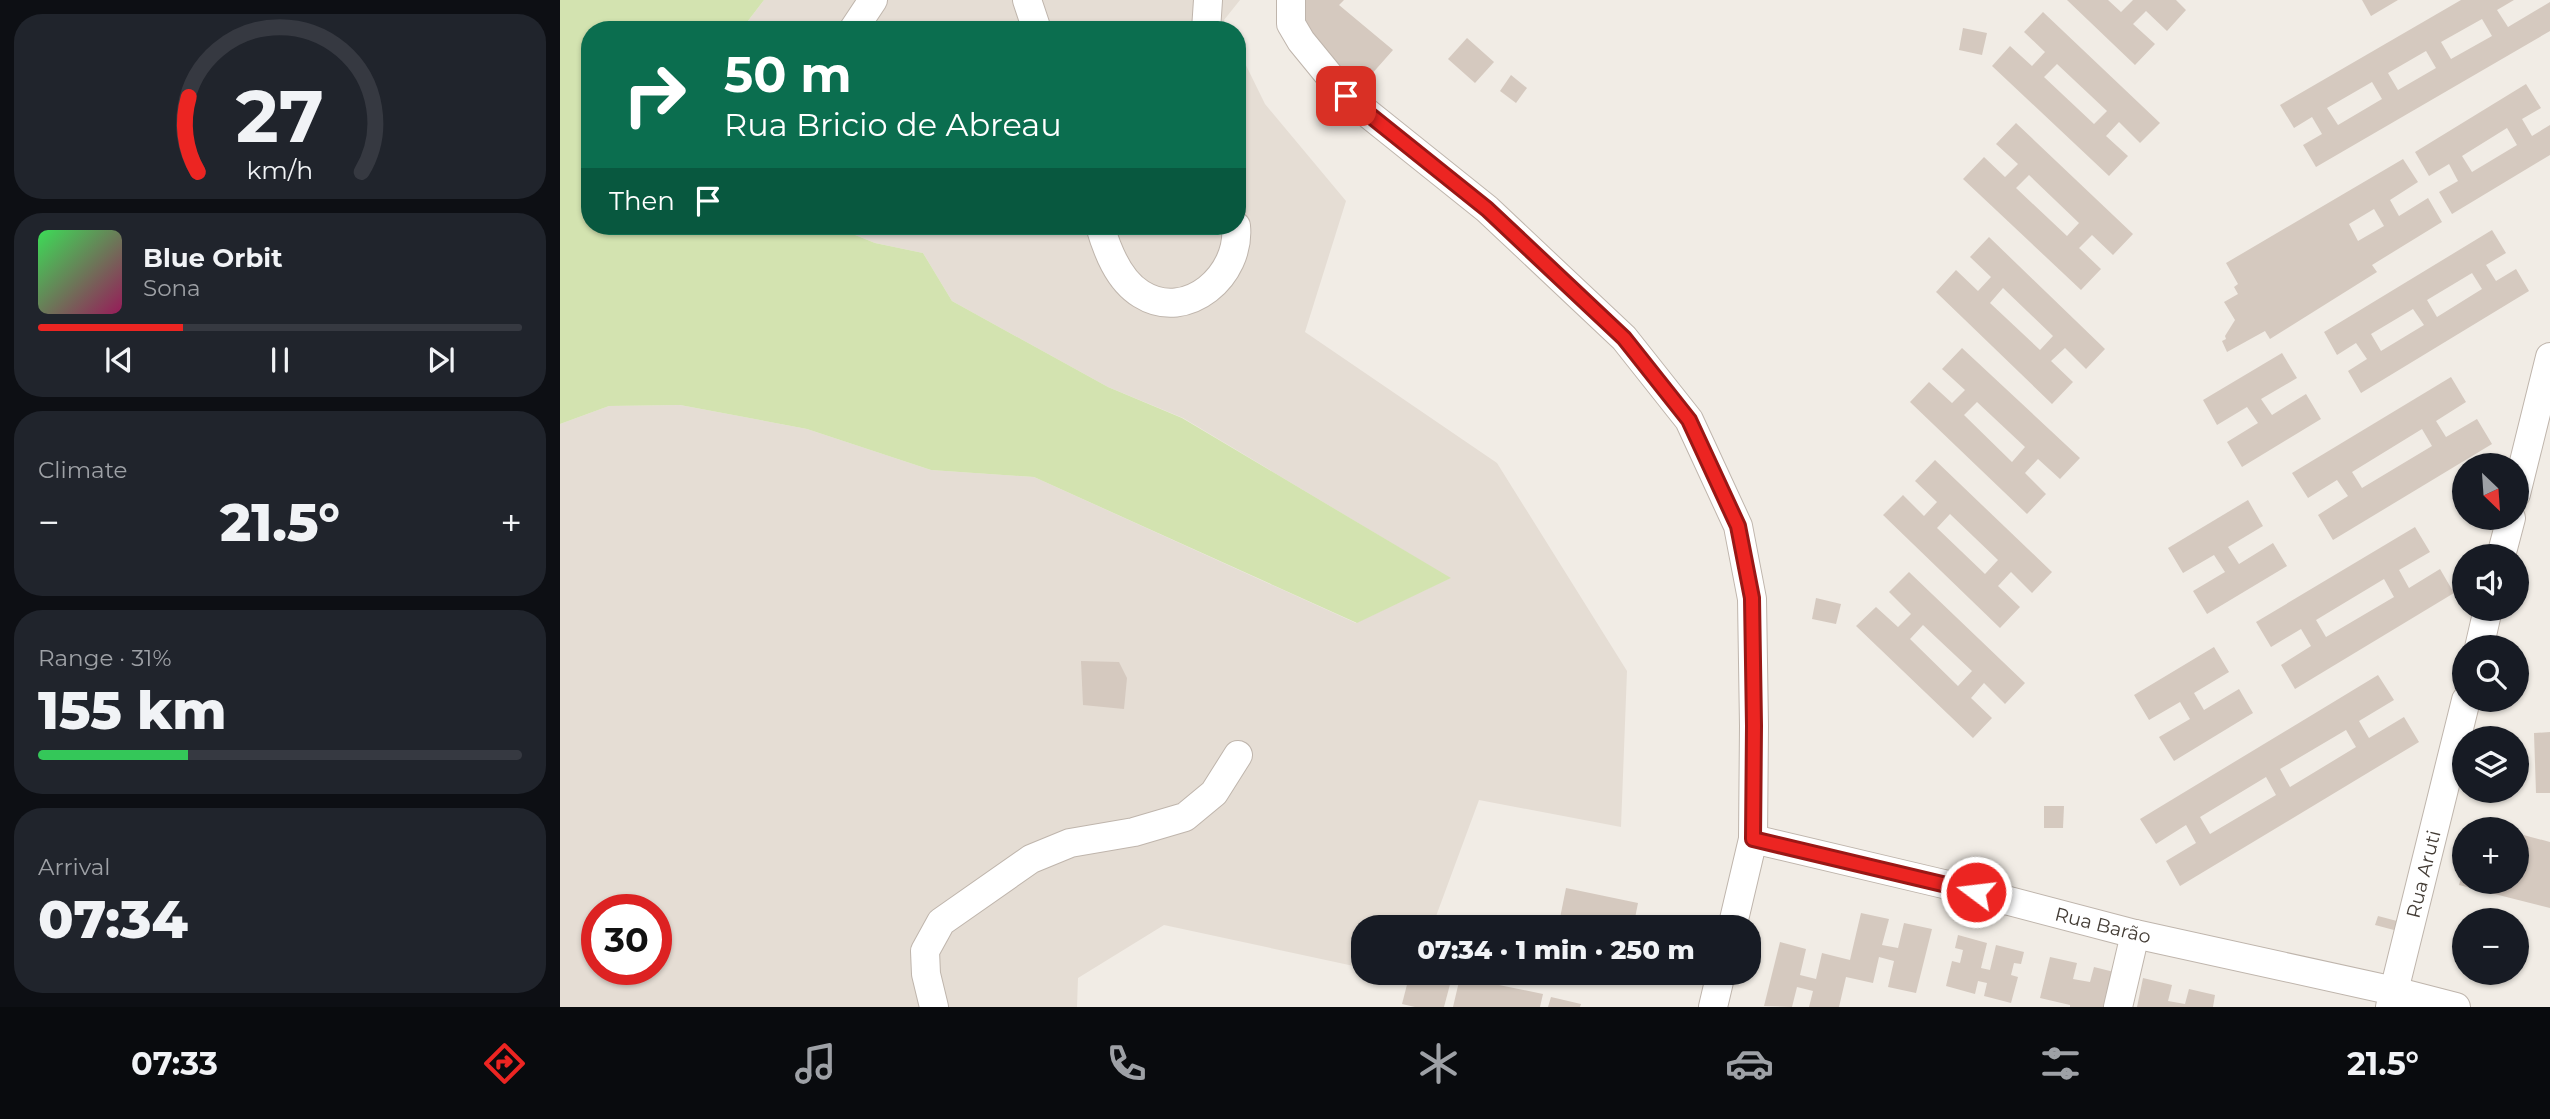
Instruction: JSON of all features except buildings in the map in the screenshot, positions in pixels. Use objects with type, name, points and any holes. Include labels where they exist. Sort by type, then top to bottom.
[{"type":"street","points":[[859,21],[873,0]]},
{"type":"street","points":[[1027,0],[1034,21]]},
{"type":"street","points":[[1207,21],[1208,0]]},
{"type":"street","points":[[1291,0],[1292,24],[1301,41],[1346,96],[1487,209],[1614,329],[1689,420],[1738,526],[1752,598],[1753,839],[1735,915]]},
{"type":"street","points":[[1103,235],[1120,273],[1139,293],[1158,302],[1181,302],[1209,290],[1229,266],[1237,235]]},
{"type":"street","points":[[2526,453],[2550,357]]},
{"type":"street","name":"Rua Aruti","points":[[2392,999],[2463,712]]},
{"type":"street","points":[[934,1007],[926,974],[925,951],[941,922],[1031,859],[1070,843],[1134,832],[1185,817],[1214,793],[1238,755]]},
{"type":"street","name":"Rua Barão","points":[[1753,839],[1952,886],[2392,999],[2456,1007]]},
{"type":"street","points":[[2118,1007],[2135,934]]},
{"type":"street","points":[[1713,1007],[1718,985]]},
{"type":"shaded area","points":[[764,0],[1240,0],[1224,21],[748,21]]},
{"type":"shaded area","points":[[1246,65],[1265,104],[1346,201],[1305,332],[1497,463],[1627,671],[1621,827],[1479,800],[1436,915],[1351,915],[1351,965],[1164,925],[1078,978],[1077,1007],[560,1007],[560,424],[609,406],[680,405],[807,429],[931,470],[1034,477],[1356,623],[1450,578],[1183,418],[1108,387],[952,301],[923,253],[875,243],[855,235],[1246,235]]},
{"type":"green space","points":[[560,0],[764,0],[748,21],[581,21],[581,235],[855,235],[875,243],[923,253],[952,301],[1108,387],[1182,418],[1451,578],[1357,623],[1034,477],[931,470],[807,429],[680,405],[609,406],[560,424]]},
{"type":"route","points":[[1346,96],[1487,209],[1624,338],[1689,420],[1738,526],[1752,598],[1753,839],[1976,892]]}]
